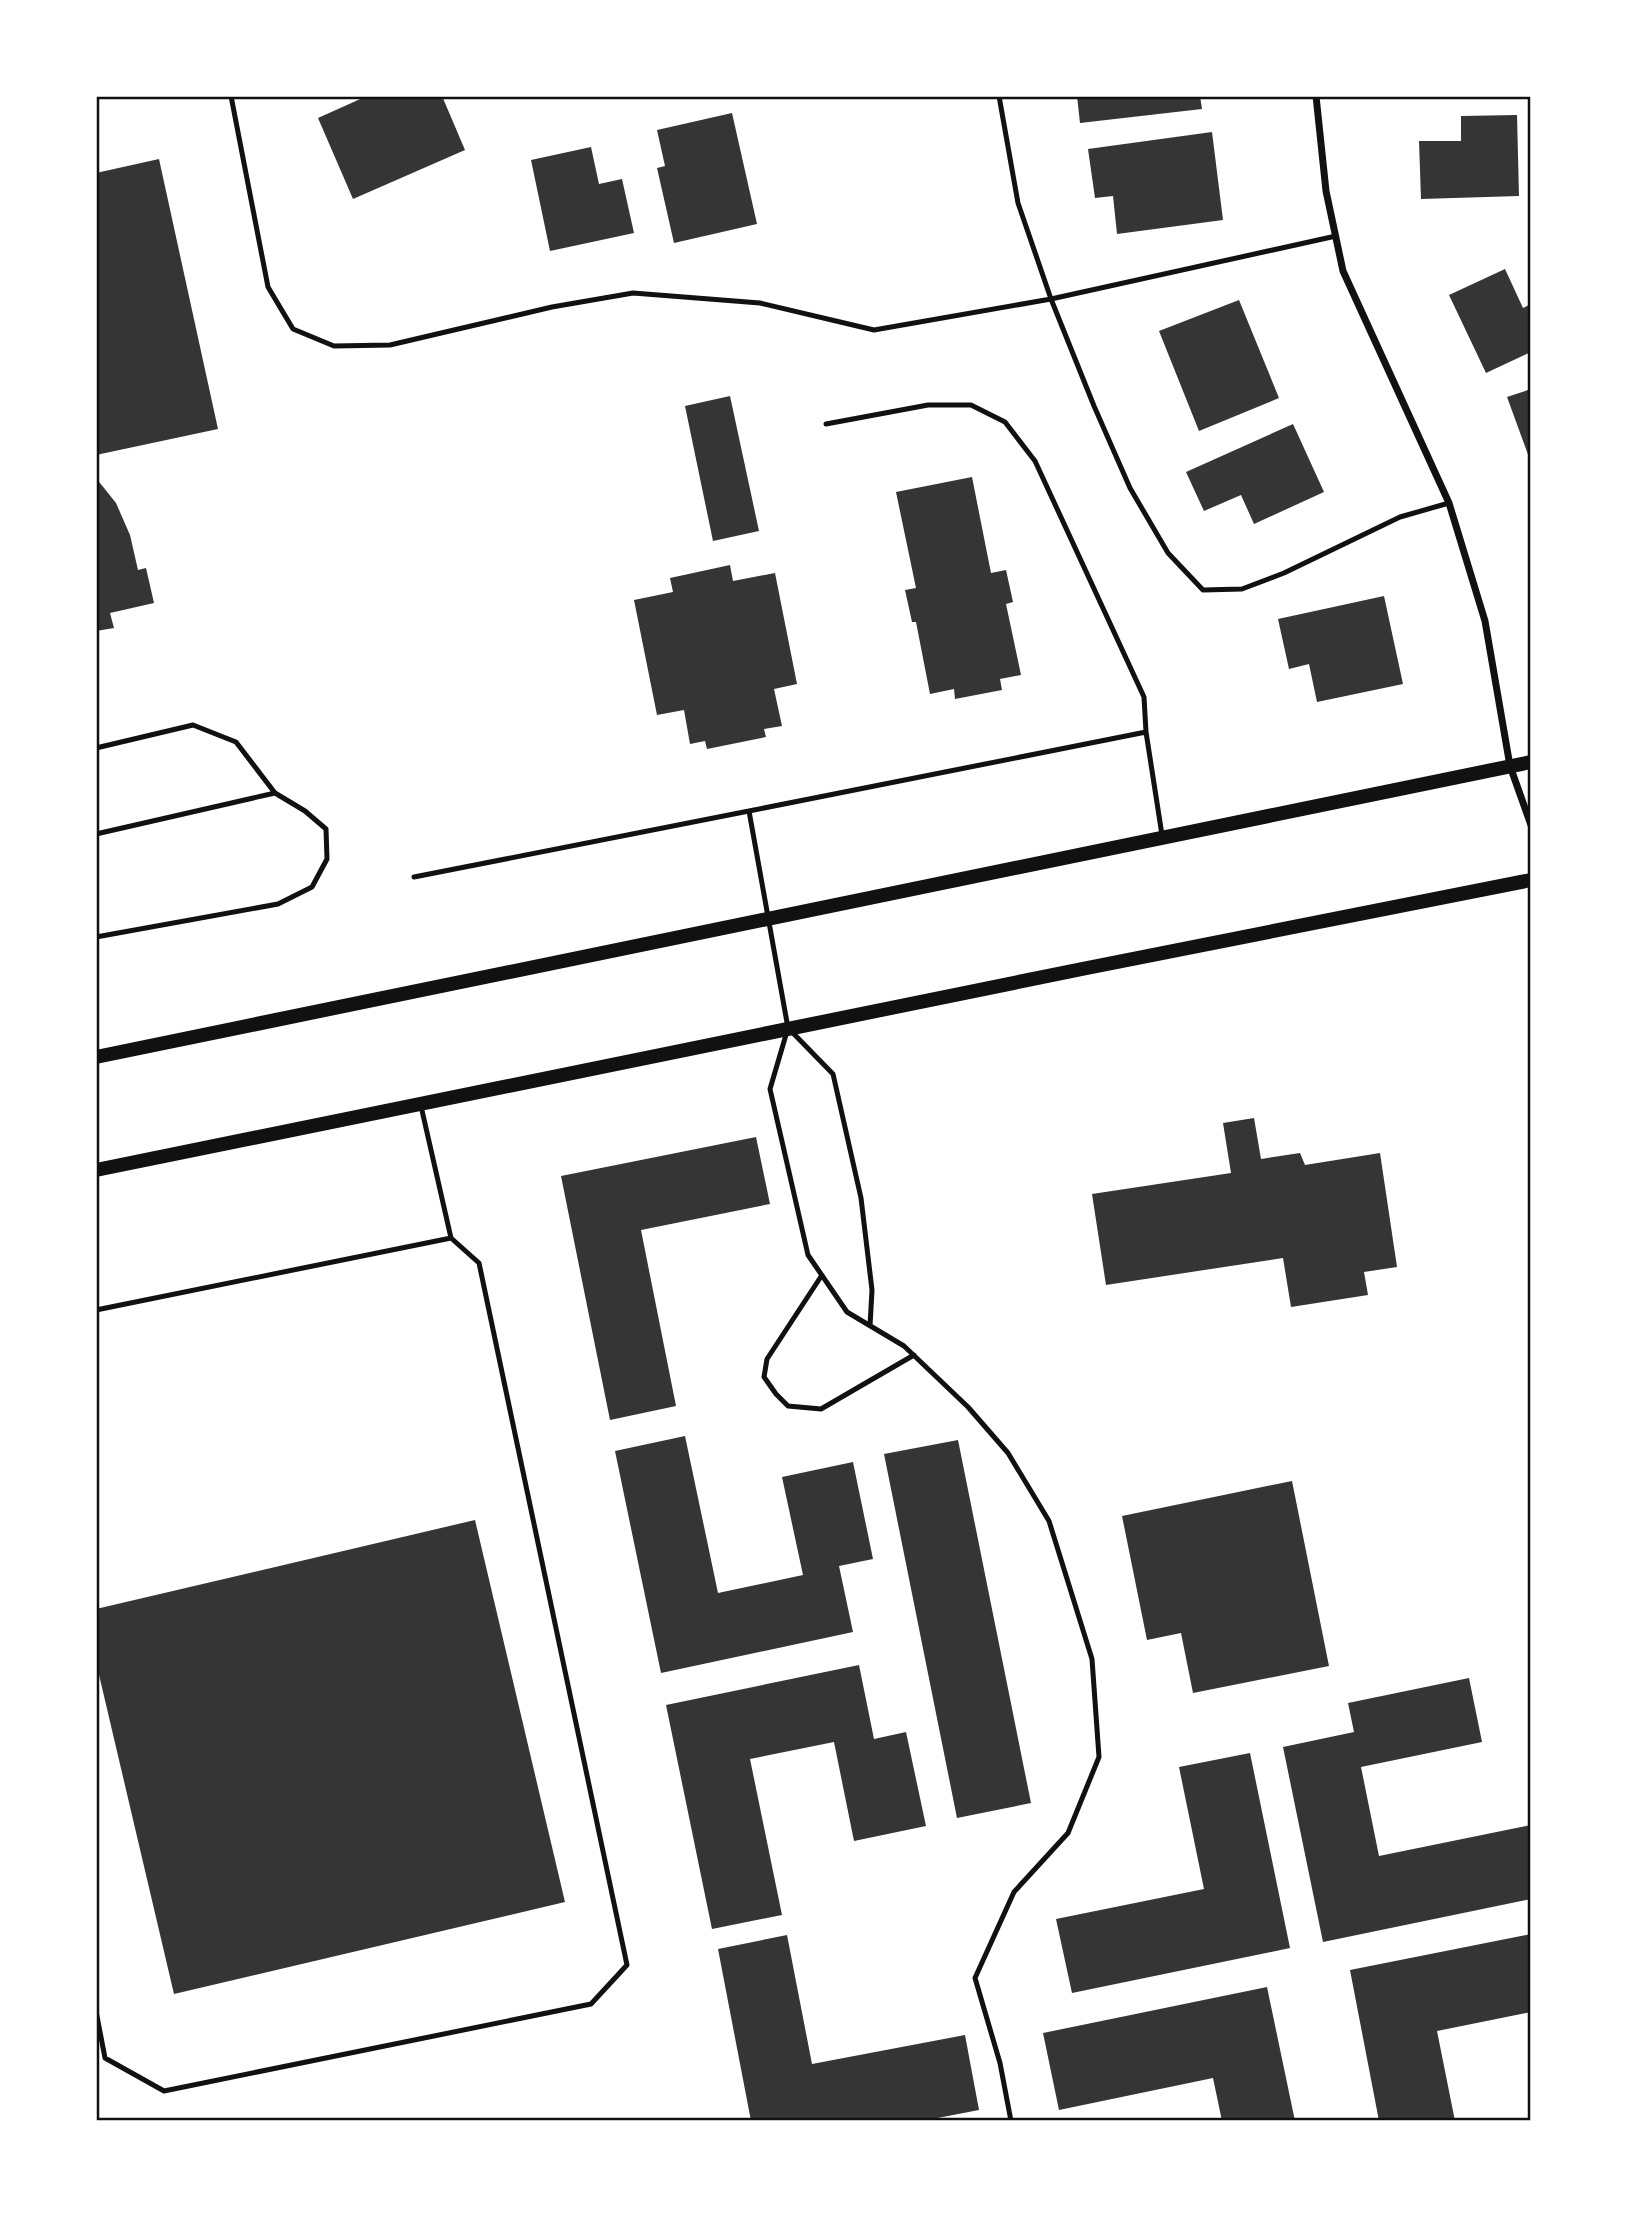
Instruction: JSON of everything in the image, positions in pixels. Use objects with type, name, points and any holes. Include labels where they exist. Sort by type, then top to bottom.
[{"type":"main road","points":[[96,1057],[1531,762]]},
{"type":"main road","points":[[96,1170],[788,1028],[1531,880]]},
{"type":"street","points":[[1316,96],[1326,191],[1343,271],[1448,503],[1485,621],[1510,766],[1531,825]]},
{"type":"lane","points":[[231,96],[268,287],[293,330],[334,346],[390,345],[552,307],[633,293],[760,303],[874,330],[1051,299],[1336,236]]},
{"type":"lane","points":[[999,96],[1018,203],[1051,299],[1130,488],[1168,553],[1203,590],[1241,589],[1284,573],[1400,517],[1448,503]]},
{"type":"lane","points":[[826,424],[928,405],[971,405],[1005,422],[1035,461],[1144,697],[1146,733],[1163,837]]},
{"type":"lane","points":[[96,748],[193,725],[236,742],[275,793],[305,811],[326,829],[327,859],[312,887],[278,904],[96,937]]},
{"type":"lane","points":[[414,877],[1146,733]]},
{"type":"lane","points":[[96,834],[275,793]]},
{"type":"lane","points":[[749,811],[788,1028],[770,1089],[808,1255],[847,1312],[904,1346],[968,1407],[1008,1453],[1049,1521],[1092,1659],[1099,1757],[1068,1833],[1014,1892],[975,1978],[1000,2063],[1011,2121]]},
{"type":"lane","points":[[788,1028],[833,1074],[861,1198],[872,1290],[870,1326]]},
{"type":"lane","points":[[96,2011],[105,2058],[164,2091],[591,2004],[627,1965],[479,1263],[451,1238],[420,1104]]},
{"type":"lane","points":[[96,1310],[451,1238]]},
{"type":"lane","points":[[822,1275],[767,1359],[764,1377],[788,1406],[821,1409],[914,1355]]},
{"type":"building","points":[[367,96],[442,96],[465,150],[353,199],[318,118]]},
{"type":"building","points":[[1077,96],[1200,96],[1202,109],[1080,123]]},
{"type":"building","points":[[732,113],[757,224],[674,243],[657,168],[665,166],[657,130]]},
{"type":"building","points":[[1517,115],[1519,196],[1421,199],[1419,141],[1461,141],[1461,116]]},
{"type":"building","points":[[1212,132],[1223,220],[1117,234],[1113,196],[1095,198],[1088,149]]},
{"type":"building","points":[[591,147],[599,184],[622,179],[634,233],[550,251],[531,160]]},
{"type":"building","points":[[159,159],[218,429],[96,455],[96,173]]},
{"type":"building","points":[[1505,269],[1523,308],[1531,304],[1531,352],[1486,373],[1449,295]]},
{"type":"building","points":[[1239,300],[1279,398],[1199,431],[1159,331]]},
{"type":"building","points":[[1531,389],[1531,460],[1530,460],[1507,397]]},
{"type":"building","points":[[730,396],[759,531],[713,541],[685,406]]},
{"type":"building","points":[[1293,424],[1324,492],[1254,524],[1241,495],[1204,511],[1186,472]]},
{"type":"building","points":[[972,477],[991,573],[1006,570],[1013,602],[1006,604],[1021,675],[1000,679],[1002,690],[955,699],[954,689],[930,694],[916,622],[912,622],[905,590],[916,588],[896,492]]},
{"type":"building","points":[[96,478],[116,503],[130,535],[138,570],[146,568],[154,603],[110,613],[114,628],[96,631]]},
{"type":"building","points":[[730,565],[733,581],[775,573],[797,684],[774,689],[782,726],[764,729],[766,737],[707,749],[705,741],[690,744],[684,710],[657,715],[634,600],[673,592],[670,578]]},
{"type":"building","points":[[1384,596],[1403,684],[1317,702],[1309,664],[1289,669],[1278,619]]},
{"type":"building","points":[[1254,1118],[1261,1159],[1300,1153],[1305,1165],[1380,1153],[1397,1267],[1364,1272],[1368,1295],[1291,1307],[1283,1258],[1106,1285],[1092,1194],[1231,1173],[1223,1123]]},
{"type":"building","points":[[756,1137],[770,1204],[641,1230],[676,1406],[610,1420],[561,1176]]},
{"type":"building","points":[[685,1436],[718,1593],[803,1575],[782,1477],[853,1462],[873,1559],[839,1566],[853,1632],[661,1673],[615,1451]]},
{"type":"building","points":[[958,1440],[1031,1803],[957,1818],[884,1454]]},
{"type":"building","points":[[1292,1481],[1329,1666],[1193,1693],[1181,1633],[1147,1640],[1122,1516]]},
{"type":"building","points":[[475,1520],[565,1902],[174,1994],[96,1662],[96,1609]]},
{"type":"building","points":[[859,1665],[874,1739],[906,1732],[926,1826],[854,1841],[834,1742],[750,1759],[782,1915],[712,1929],[666,1705]]},
{"type":"building","points":[[1469,1678],[1482,1742],[1361,1767],[1379,1856],[1531,1825],[1531,1899],[1323,1942],[1283,1747],[1354,1732],[1348,1703]]},
{"type":"building","points":[[1250,1753],[1290,1948],[1072,1993],[1056,1919],[1204,1889],[1179,1767]]},
{"type":"building","points":[[1531,1934],[1531,2012],[1437,2031],[1455,2121],[1379,2121],[1350,1970]]},
{"type":"building","points":[[787,1935],[812,2064],[965,2035],[979,2110],[922,2121],[751,2121],[718,1949]]},
{"type":"building","points":[[1267,1987],[1295,2121],[1222,2121],[1213,2078],[1059,2110],[1043,2033]]}]
